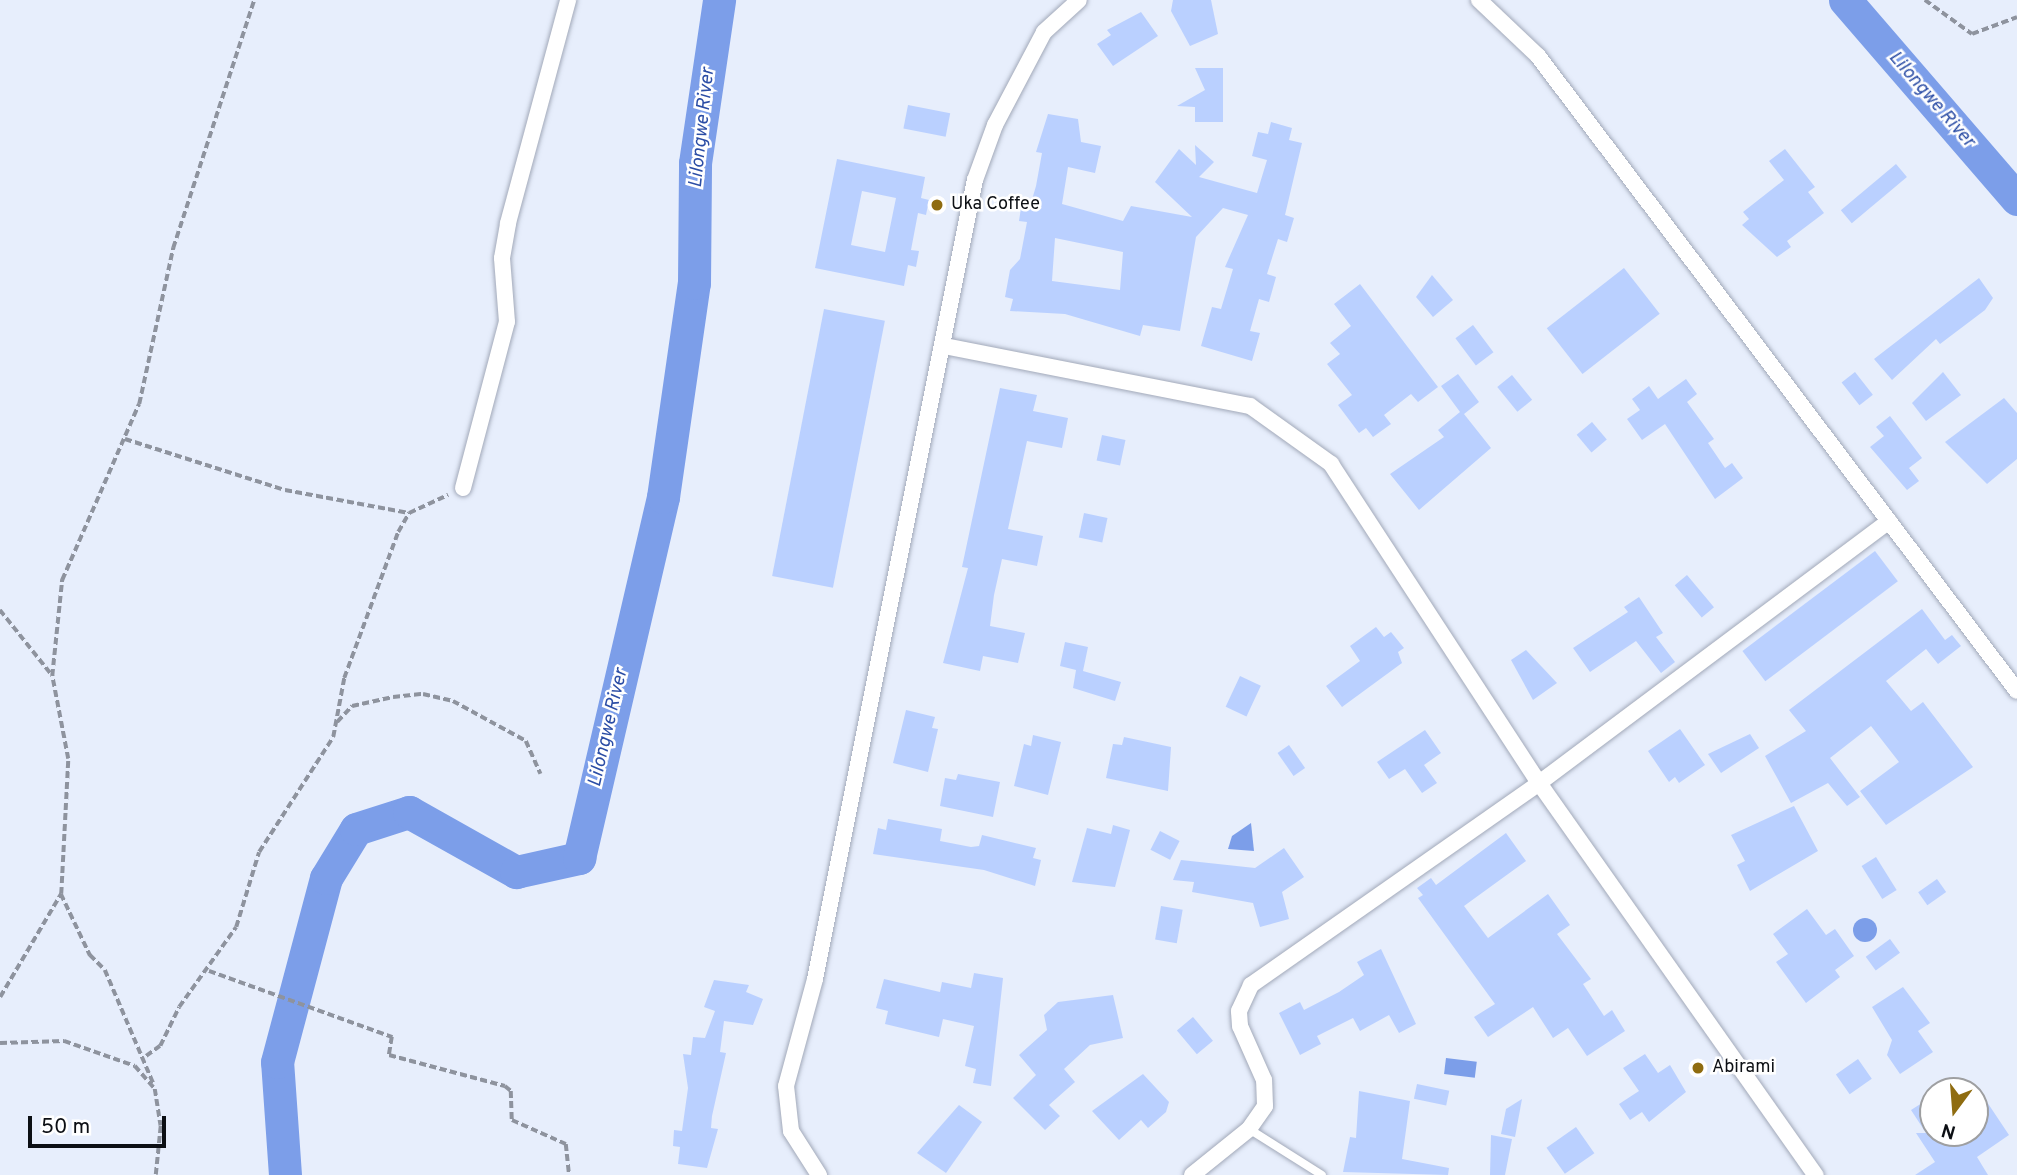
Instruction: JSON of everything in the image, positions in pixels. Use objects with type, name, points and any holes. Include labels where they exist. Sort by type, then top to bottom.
[{"type":"street","points":[[463,488],[507,322],[502,258],[508,223],[568,0]]},
{"type":"street","points":[[819,1175],[791,1131],[786,1086],[815,979],[944,346],[975,180],[995,125],[1044,32],[1079,0]]},
{"type":"street","points":[[1479,0],[1538,56],[2017,691]]},
{"type":"street","points":[[944,346],[1250,406],[1300,438],[1331,464],[1539,783],[1816,1175]]},
{"type":"street","points":[[1192,1175],[1249,1129],[1266,1093],[1240,1026],[1242,998],[1251,985],[1539,783],[1889,521]]},
{"type":"lane","points":[[1249,1129],[1322,1175]]},
{"type":"path","points":[[0,997],[61,894],[68,758],[52,676],[62,580],[139,404],[173,248],[254,0]]},
{"type":"path","points":[[1925,0],[1972,34],[2017,17]]},
{"type":"path","points":[[125,439],[285,490],[409,513],[463,488]]},
{"type":"path","points":[[146,1056],[160,1046],[179,1007],[209,971],[236,927],[259,852],[333,737],[344,678],[409,513]]},
{"type":"path","points":[[0,610],[52,676]]},
{"type":"path","points":[[335,723],[352,706],[433,696],[502,723],[526,741],[541,774]]},
{"type":"path","points":[[61,894],[146,1056],[161,1126],[156,1175]]},
{"type":"path","points":[[209,971],[264,986],[392,1037],[389,1055],[444,1066],[511,1091],[512,1120],[566,1144],[569,1175]]},
{"type":"path","points":[[0,1042],[64,1041],[103,1051],[135,1066],[155,1089]]},
{"type":"water","points":[[1251,823],[1254,851],[1228,849],[1232,836]]},
{"type":"water","points":[[1865,918],[1874,921],[1877,930],[1874,939],[1865,942],[1856,939],[1853,930],[1856,921]]},
{"type":"water","points":[[1446,1058],[1477,1062],[1475,1078],[1444,1074]]},
{"type":"building","points":[[1173,0],[1211,0],[1218,34],[1190,46],[1171,11]]},
{"type":"building","points":[[1141,12],[1158,36],[1113,66],[1097,44],[1111,35],[1107,30]]},
{"type":"building","points":[[1195,68],[1223,68],[1223,122],[1195,122],[1195,107],[1177,106],[1205,90]]},
{"type":"building","points":[[908,105],[950,113],[946,137],[903,129]]},
{"type":"building","points":[[1048,114],[1078,119],[1081,142],[1101,146],[1095,173],[1068,167],[1062,204],[1123,221],[1131,206],[1192,217],[1155,182],[1179,149],[1196,165],[1195,145],[1214,162],[1199,177],[1257,193],[1267,160],[1252,156],[1258,132],[1268,134],[1271,122],[1292,128],[1289,140],[1302,143],[1285,215],[1294,218],[1287,242],[1278,239],[1267,274],[1276,277],[1269,302],[1259,299],[1250,331],[1260,333],[1252,361],[1201,346],[1212,307],[1221,309],[1233,269],[1225,267],[1248,215],[1223,208],[1196,237],[1180,331],[1143,325],[1140,336],[1065,314],[1010,311],[1013,299],[1005,297],[1010,270],[1020,259],[1027,222],[1019,221],[1022,201],[1031,203],[1036,186],[1042,153],[1036,152]],"holes":[[[1055,238],[1123,252],[1120,290],[1052,281]]]},
{"type":"building","points":[[1785,149],[1815,187],[1808,192],[1824,213],[1787,241],[1791,247],[1777,257],[1742,225],[1749,219],[1743,212],[1784,180],[1769,161]]},
{"type":"building","points":[[837,159],[925,177],[921,198],[929,200],[926,215],[918,213],[911,250],[919,251],[916,267],[908,265],[904,286],[815,268]],"holes":[[[862,191],[896,198],[885,252],[851,245]]]},
{"type":"building","points":[[1896,164],[1907,177],[1852,223],[1841,210]]},
{"type":"building","points":[[1624,268],[1660,314],[1582,374],[1547,328]]},
{"type":"building","points":[[1432,275],[1453,300],[1433,317],[1416,297]]},
{"type":"building","points":[[1979,278],[1993,298],[1985,310],[1940,344],[1936,339],[1892,380],[1874,359]]},
{"type":"building","points":[[1360,284],[1438,387],[1418,402],[1411,394],[1384,415],[1391,424],[1373,437],[1366,428],[1359,433],[1338,405],[1352,395],[1327,364],[1340,354],[1330,343],[1351,326],[1334,304]]},
{"type":"building","points":[[824,309],[885,321],[833,588],[772,576]]},
{"type":"building","points":[[1473,325],[1493,352],[1476,365],[1455,338]]},
{"type":"building","points":[[1855,372],[1873,395],[1859,405],[1842,382]]},
{"type":"building","points":[[1943,372],[1961,395],[1926,421],[1912,403]]},
{"type":"building","points":[[1458,374],[1479,402],[1464,414],[1491,448],[1419,510],[1390,474],[1444,437],[1438,430],[1460,412],[1441,386]]},
{"type":"building","points":[[1512,375],[1532,400],[1517,412],[1497,387]]},
{"type":"building","points":[[1686,379],[1697,394],[1687,402],[1714,439],[1708,443],[1725,468],[1732,463],[1743,478],[1715,499],[1665,424],[1642,440],[1627,419],[1640,410],[1632,399],[1649,386],[1658,399]]},
{"type":"building","points":[[1000,388],[1037,395],[1033,411],[1068,418],[1062,448],[1027,441],[1008,529],[1043,536],[1037,566],[1002,559],[994,595],[990,626],[1025,633],[1018,663],[983,656],[980,671],[943,663],[968,568],[962,567]]},
{"type":"building","points":[[2004,398],[2017,413],[2017,459],[1987,484],[1945,442]]},
{"type":"building","points":[[1890,416],[1922,458],[1909,468],[1919,481],[1907,490],[1870,447],[1884,436],[1876,427]]},
{"type":"building","points":[[1592,422],[1607,440],[1591,452],[1577,435]]},
{"type":"building","points":[[1102,435],[1125,440],[1120,465],[1097,460]]},
{"type":"building","points":[[1084,513],[1107,518],[1102,542],[1079,537]]},
{"type":"building","points":[[1875,551],[1898,581],[1765,681],[1742,651]]},
{"type":"building","points":[[1687,575],[1714,607],[1702,617],[1675,585]]},
{"type":"building","points":[[1639,597],[1663,633],[1656,637],[1675,662],[1661,673],[1636,641],[1590,672],[1573,648],[1628,612],[1624,607]]},
{"type":"building","points":[[1922,609],[1945,640],[1952,635],[1961,646],[1938,664],[1926,649],[1886,681],[1911,711],[1923,702],[1973,767],[1886,825],[1860,791],[1899,762],[1871,726],[1830,758],[1860,797],[1847,806],[1828,783],[1791,803],[1765,756],[1806,731],[1789,710]]},
{"type":"building","points":[[1376,627],[1384,637],[1391,632],[1404,648],[1398,652],[1402,663],[1342,707],[1326,686],[1360,661],[1350,646]]},
{"type":"building","points":[[1065,642],[1088,647],[1083,671],[1121,682],[1115,701],[1073,688],[1076,670],[1060,666]]},
{"type":"building","points":[[1526,650],[1557,683],[1533,700],[1511,660]]},
{"type":"building","points":[[1240,676],[1261,686],[1246,717],[1226,707]]},
{"type":"building","points":[[906,710],[935,717],[932,728],[938,729],[928,772],[893,763]]},
{"type":"building","points":[[1680,729],[1705,765],[1679,783],[1675,777],[1669,782],[1648,751]]},
{"type":"building","points":[[1425,730],[1441,753],[1424,765],[1437,783],[1422,793],[1405,769],[1389,779],[1377,762]]},
{"type":"building","points":[[1750,734],[1759,748],[1721,773],[1708,754]]},
{"type":"building","points":[[1033,735],[1061,742],[1048,795],[1014,786],[1024,744],[1031,746]]},
{"type":"building","points":[[1124,737],[1171,747],[1168,791],[1106,778],[1113,744],[1122,745]]},
{"type":"building","points":[[1289,745],[1305,768],[1294,776],[1278,753]]},
{"type":"building","points":[[958,774],[1000,782],[993,817],[940,806],[945,778],[956,780]]},
{"type":"building","points":[[1794,806],[1818,851],[1750,891],[1737,865],[1745,861],[1731,835]]},
{"type":"building","points":[[888,819],[942,829],[940,841],[979,846],[982,835],[1036,848],[1033,858],[1041,860],[1035,886],[984,870],[873,854],[878,828],[886,830]]},
{"type":"building","points":[[1113,825],[1130,830],[1115,887],[1072,882],[1087,828],[1111,834]]},
{"type":"building","points":[[1160,831],[1180,841],[1170,860],[1150,850]]},
{"type":"building","points":[[1506,833],[1526,861],[1464,906],[1488,938],[1548,894],[1570,925],[1557,934],[1591,979],[1583,984],[1604,1016],[1612,1010],[1625,1031],[1587,1056],[1568,1028],[1553,1038],[1533,1007],[1488,1037],[1474,1017],[1495,1004],[1418,898],[1423,895],[1417,888],[1431,878],[1436,885]]},
{"type":"building","points":[[1284,848],[1304,877],[1282,892],[1289,919],[1260,927],[1253,903],[1192,892],[1194,882],[1173,880],[1181,860],[1255,868]]},
{"type":"building","points":[[1876,857],[1897,890],[1882,899],[1862,866]]},
{"type":"building","points":[[1937,879],[1946,892],[1927,905],[1918,892]]},
{"type":"building","points":[[1161,906],[1183,910],[1177,943],[1155,939]]},
{"type":"building","points":[[1807,909],[1826,935],[1835,929],[1854,956],[1835,970],[1840,977],[1806,1003],[1776,962],[1788,954],[1773,934]]},
{"type":"building","points":[[1890,939],[1900,953],[1876,970],[1866,957]]},
{"type":"building","points":[[1381,949],[1416,1024],[1399,1033],[1389,1015],[1360,1031],[1353,1018],[1317,1036],[1321,1044],[1300,1055],[1279,1013],[1300,1002],[1304,1010],[1339,992],[1364,975],[1357,962]]},
{"type":"building","points":[[974,973],[1003,978],[991,1086],[973,1083],[976,1069],[965,1066],[974,1026],[943,1019],[939,1037],[885,1024],[888,1011],[876,1008],[884,979],[940,992],[942,982],[971,988]]},
{"type":"building","points":[[714,980],[749,985],[746,992],[763,999],[753,1025],[724,1021],[720,1052],[726,1053],[711,1128],[718,1129],[707,1168],[678,1164],[680,1147],[673,1146],[674,1130],[682,1131],[688,1088],[683,1054],[691,1055],[693,1037],[705,1038],[715,1011],[704,1007]]},
{"type":"building","points":[[1903,987],[1930,1023],[1918,1031],[1933,1052],[1900,1074],[1887,1055],[1892,1040],[1872,1007]]},
{"type":"building","points":[[1113,995],[1123,1038],[1090,1045],[1064,1069],[1075,1082],[1049,1105],[1060,1116],[1045,1130],[1013,1098],[1036,1075],[1019,1055],[1047,1030],[1044,1015],[1058,1002]]},
{"type":"building","points":[[1193,1017],[1213,1041],[1197,1054],[1177,1030]]},
{"type":"building","points":[[1645,1054],[1658,1073],[1670,1065],[1686,1092],[1649,1122],[1642,1112],[1630,1120],[1619,1104],[1639,1091],[1623,1068]]},
{"type":"building","points":[[1858,1059],[1872,1079],[1850,1094],[1836,1074]]},
{"type":"building","points":[[1143,1074],[1169,1102],[1166,1112],[1148,1128],[1141,1120],[1119,1140],[1092,1111]]},
{"type":"building","points":[[1417,1084],[1449,1091],[1446,1106],[1414,1099]]},
{"type":"building","points":[[1359,1091],[1410,1101],[1402,1159],[1449,1168],[1448,1175],[1343,1172],[1350,1137],[1356,1138]]},
{"type":"building","points":[[1522,1099],[1515,1137],[1501,1134],[1506,1109]]},
{"type":"building","points":[[959,1105],[982,1122],[946,1173],[917,1153]]},
{"type":"building","points":[[1919,1105],[1919,1122],[1911,1110]]},
{"type":"building","points":[[1989,1105],[2009,1135],[1977,1157],[1988,1175],[1915,1175],[1935,1162],[1925,1147],[1989,1147]]},
{"type":"building","points":[[1576,1127],[1594,1153],[1565,1174],[1547,1148]]},
{"type":"building","points":[[1491,1135],[1512,1139],[1505,1175],[1490,1175]]},
{"type":"waterway","name":"Lilongwe River","points":[[285,1175],[277,1062],[326,878],[356,829],[409,812],[516,872],[579,858],[663,497],[694,283],[695,163],[719,0]]},
{"type":"waterway","name":"Lilongwe River","points":[[1845,0],[2017,199]]},
{"type":"place","name":"Uka Coffee","points":[[937,205]]},
{"type":"place","name":"Abirami","points":[[1698,1068]]}]
